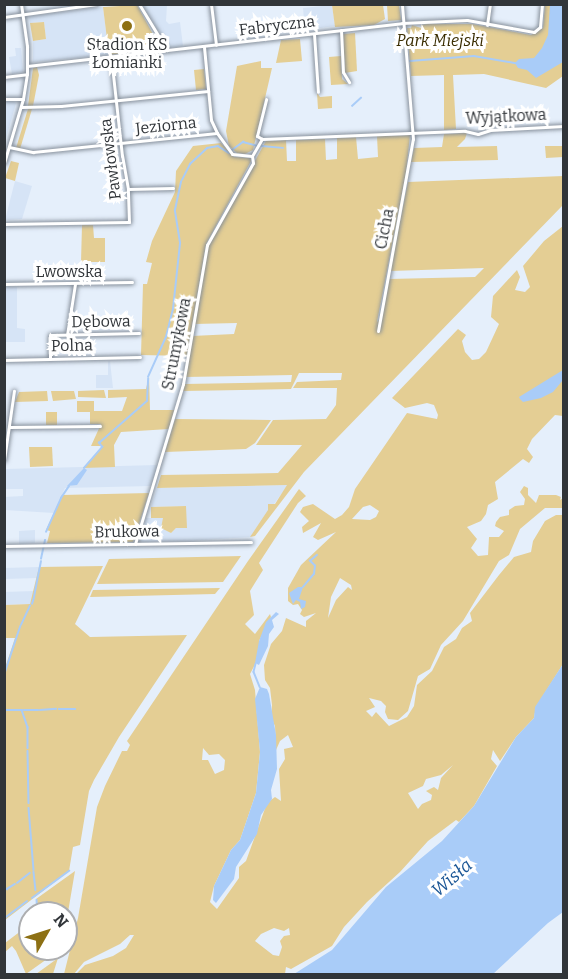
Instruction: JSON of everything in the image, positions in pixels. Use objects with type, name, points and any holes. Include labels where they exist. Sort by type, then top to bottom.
[{"type":"street","points":[[4,163],[21,107],[27,74],[21,4]]},
{"type":"street","points":[[4,17],[97,4]]},
{"type":"street","points":[[140,4],[166,51]]},
{"type":"street","points":[[211,4],[216,45]]},
{"type":"street","name":"Cicha","points":[[378,331],[413,132],[402,4]]},
{"type":"street","points":[[487,24],[490,4]]},
{"type":"street","name":"Fabryczna","points":[[27,66],[405,23],[461,20],[537,31],[541,25],[542,4]]},
{"type":"street","points":[[341,30],[343,72],[349,82]]},
{"type":"street","points":[[314,34],[318,92]]},
{"type":"street","points":[[204,47],[211,120],[217,133]]},
{"type":"street","name":"Pawłowska","points":[[4,224],[129,222],[128,189],[120,143],[111,57]]},
{"type":"street","points":[[4,77],[27,74]]},
{"type":"street","points":[[21,107],[208,91]]},
{"type":"street","points":[[4,99],[23,99]]},
{"type":"street","points":[[266,99],[257,136],[262,139],[413,132]]},
{"type":"street","name":"Wyjątkowa","points":[[413,132],[465,131],[478,134],[490,130],[564,126]]},
{"type":"street","name":"Jeziorna","points":[[7,149],[33,152],[217,133],[232,154],[252,156]]},
{"type":"street","points":[[252,156],[262,139]]},
{"type":"street","name":"Strumykowa","points":[[135,544],[183,384],[207,244],[252,163],[252,156]]},
{"type":"street","points":[[128,189],[173,188]]},
{"type":"street","name":"Lwowska","points":[[4,284],[132,282]]},
{"type":"street","points":[[67,335],[75,284]]},
{"type":"street","name":"Dębowa","points":[[50,359],[50,336],[140,333]]},
{"type":"street","name":"Polna","points":[[4,360],[140,357]]},
{"type":"street","points":[[4,460],[14,391]]},
{"type":"street","points":[[4,425],[100,426]]},
{"type":"street","name":"Brukowa","points":[[4,546],[251,542]]},
{"type":"shaded area","points":[[142,5],[167,5],[166,21],[169,24],[180,22],[183,46],[169,48]]},
{"type":"shaded area","points":[[332,5],[335,26],[305,30],[303,8]]},
{"type":"shaded area","points":[[103,7],[109,55],[33,62],[33,41],[46,39],[44,22],[30,23],[29,16]]},
{"type":"shaded area","points":[[15,48],[21,48],[23,72],[12,74],[9,57],[16,56]]},
{"type":"shaded area","points":[[12,100],[16,103],[5,142],[5,101]]},
{"type":"shaded area","points":[[15,181],[32,186],[22,219],[5,220]]},
{"type":"shaded area","points":[[5,287],[17,287],[17,328],[25,329],[25,342],[5,342]]},
{"type":"shaded area","points":[[108,361],[110,361],[113,388],[96,388],[96,375],[108,375]]},
{"type":"shaded area","points":[[158,465],[151,486],[65,488],[54,513],[5,510],[4,497],[23,496],[23,489],[5,489],[5,469]]},
{"type":"shaded area","points":[[288,485],[250,537],[187,541],[142,542],[140,540],[146,518],[163,518],[163,525],[171,533],[176,528],[186,528],[186,506],[151,507],[157,488]]},
{"type":"shaded area","points":[[35,530],[35,543],[19,544],[19,531]]},
{"type":"shaded area","points":[[39,567],[37,578],[5,579],[4,568]]},
{"type":"shaded area","points":[[34,591],[30,604],[5,605],[4,592]]},
{"type":"green space","name":"Stadion KS Łomianki","points":[[137,5],[159,45],[156,49],[109,55],[103,7]]},
{"type":"green space","points":[[332,5],[383,5],[385,19],[374,25],[335,27]]},
{"type":"green space","points":[[387,5],[399,5],[401,20],[388,21]]},
{"type":"green space","name":"Park Miejski","points":[[545,5],[563,5],[563,76],[546,88],[484,74],[453,75],[456,129],[444,130],[444,75],[411,76],[407,28],[411,28],[412,25],[421,28],[421,25],[427,24],[472,24],[531,35],[543,28]]},
{"type":"green space","points":[[44,22],[46,39],[33,41],[30,23]]},
{"type":"green space","points":[[355,33],[357,71],[345,73],[343,34]]},
{"type":"green space","points":[[300,39],[302,61],[276,63],[281,40]]},
{"type":"green space","points":[[341,56],[342,79],[348,84],[331,85],[329,57]]},
{"type":"green space","points":[[261,61],[261,68],[272,68],[253,150],[245,154],[237,153],[229,146],[226,131],[237,66]]},
{"type":"green space","points":[[37,67],[39,75],[33,106],[28,106],[33,68]]},
{"type":"green space","points":[[204,69],[206,89],[196,90],[194,70]]},
{"type":"green space","points":[[317,93],[320,97],[332,96],[332,108],[318,109]]},
{"type":"green space","points":[[28,109],[32,109],[20,149],[16,148]]},
{"type":"green space","points":[[467,133],[465,139],[457,147],[497,146],[498,160],[411,162],[414,148],[442,147],[444,134]]},
{"type":"green space","points":[[410,135],[406,173],[377,322],[382,317],[389,279],[475,277],[484,268],[390,271],[408,182],[563,176],[563,205],[304,472],[255,536],[250,537],[268,510],[268,504],[275,504],[287,485],[157,488],[161,475],[278,473],[302,445],[256,445],[273,420],[326,419],[336,405],[337,388],[293,388],[297,382],[341,380],[342,373],[299,373],[291,389],[183,391],[184,384],[291,382],[292,375],[185,377],[192,336],[234,334],[237,323],[194,324],[208,245],[266,141],[286,140],[287,161],[296,161],[296,140],[325,139],[326,160],[337,159],[337,138],[356,137],[358,159],[378,157],[377,136]]},
{"type":"green space","points":[[221,143],[234,157],[250,158],[251,161],[206,244],[187,356],[141,355],[143,284],[147,284],[152,263],[146,262],[152,241],[175,192],[176,171],[193,146]]},
{"type":"green space","points":[[545,146],[563,146],[563,157],[546,158]]},
{"type":"green space","points":[[11,161],[19,163],[15,181],[5,178]]},
{"type":"green space","points":[[82,225],[93,225],[94,238],[105,238],[105,262],[81,262]]},
{"type":"green space","points":[[563,226],[563,416],[555,415],[532,439],[527,449],[533,457],[529,463],[523,459],[495,482],[498,499],[488,505],[481,521],[467,527],[477,539],[471,548],[478,556],[488,555],[489,537],[499,537],[504,531],[495,526],[496,522],[500,517],[509,515],[509,510],[515,506],[524,505],[525,499],[520,492],[524,486],[528,488],[528,495],[536,503],[539,495],[556,495],[561,497],[560,500],[563,498],[563,508],[545,508],[520,529],[509,555],[499,561],[463,621],[441,645],[430,669],[418,676],[408,711],[398,720],[388,719],[385,712],[386,706],[381,701],[369,698],[375,707],[366,711],[372,717],[376,712],[389,726],[407,717],[414,706],[417,685],[432,671],[444,647],[456,639],[462,628],[472,621],[470,613],[499,575],[514,557],[531,552],[533,541],[545,521],[556,515],[563,515],[563,664],[536,707],[534,718],[516,737],[500,761],[493,750],[491,759],[497,766],[474,806],[459,822],[456,820],[428,841],[344,927],[332,946],[291,969],[286,967],[285,974],[76,974],[85,965],[113,956],[126,948],[134,935],[130,935],[120,944],[84,962],[74,974],[64,974],[67,961],[78,961],[78,918],[97,807],[105,786],[122,751],[127,751],[130,745],[127,741],[299,489],[306,496],[298,503],[259,563],[263,570],[250,591],[254,615],[245,624],[255,634],[270,614],[271,617],[259,641],[260,655],[250,674],[255,690],[260,752],[256,793],[240,840],[231,850],[214,886],[210,902],[217,909],[239,878],[239,867],[246,861],[267,803],[275,797],[281,801],[279,769],[285,759],[284,749],[293,747],[288,735],[280,741],[276,750],[275,726],[271,718],[270,688],[265,680],[264,665],[271,644],[282,631],[286,618],[306,627],[306,621],[316,613],[304,617],[300,614],[302,610],[298,604],[293,605],[288,601],[288,588],[301,565],[336,532],[318,540],[313,537],[321,523],[303,533],[302,527],[309,521],[300,512],[303,507],[313,504],[335,519],[342,515],[349,507],[355,489],[407,413],[437,419],[438,415],[434,405],[427,403],[405,408],[392,398],[458,329],[466,335],[462,341],[465,352],[472,360],[479,359],[486,352],[499,324],[491,317],[493,296],[517,270],[520,277],[515,290],[525,292],[530,287],[523,266],[544,241]],"holes":[[[370,505],[379,511],[376,517],[370,520],[352,519],[363,507]],[[340,578],[351,585],[352,590],[348,587],[336,600],[328,618],[331,597]],[[203,748],[209,755],[219,754],[225,760],[224,770],[215,774],[208,760],[202,760]],[[453,765],[441,778],[438,790],[434,787],[426,791],[432,795],[431,800],[422,804],[418,809],[408,793],[423,786],[426,779],[441,775]],[[274,928],[284,931],[289,928],[290,935],[284,936],[280,941],[282,947],[279,956],[273,955],[255,941],[261,934]]]},
{"type":"green space","points":[[149,376],[150,410],[175,410],[169,429],[121,432],[114,445],[115,467],[83,468],[103,446],[91,446],[101,424],[90,424],[90,412],[77,412],[77,401],[94,401],[94,411],[122,411],[127,397],[108,398],[108,390],[146,389]]},
{"type":"green space","points":[[104,390],[106,398],[78,397],[78,391]]},
{"type":"green space","points":[[47,391],[48,401],[15,402],[19,392]]},
{"type":"green space","points":[[51,391],[74,391],[76,399],[53,401]]},
{"type":"green space","points":[[46,412],[57,412],[57,425],[46,425]]},
{"type":"green space","points":[[175,419],[271,420],[255,443],[246,449],[165,452]]},
{"type":"green space","points":[[29,447],[52,447],[53,466],[30,467]]},
{"type":"green space","points":[[149,493],[133,542],[47,543],[50,531],[46,530],[62,495]]},
{"type":"green space","points":[[186,506],[187,528],[176,528],[171,533],[161,528],[163,518],[151,518],[151,507]]},
{"type":"green space","points":[[241,556],[223,582],[97,584],[109,559]]},
{"type":"green space","points":[[103,566],[75,624],[90,637],[187,635],[119,737],[94,780],[89,791],[80,845],[73,847],[69,871],[30,901],[18,901],[18,910],[5,920],[4,671],[15,638],[5,638],[5,605],[30,604],[39,567]]},
{"type":"green space","points":[[220,588],[215,594],[90,597],[93,590]]},
{"type":"green space","points":[[75,871],[70,901],[36,901]]},
{"type":"green space","points":[[18,933],[18,956],[12,946],[5,952],[5,943]]},
{"type":"green space","points":[[20,961],[44,961],[26,974]]},
{"type":"green space","points":[[54,961],[57,961],[53,974],[36,974]]},
{"type":"water","points":[[550,5],[563,5],[563,62],[536,78],[527,70],[518,68],[515,63],[519,59],[534,58],[542,48],[548,35]]},
{"type":"water","points":[[563,370],[563,380],[553,392],[541,398],[523,402],[520,399],[519,397]]},
{"type":"water","points":[[84,468],[87,470],[77,485],[67,486]]},
{"type":"water","points":[[298,587],[303,587],[299,599],[306,601],[305,607],[301,609],[300,602],[296,600],[293,604],[289,593]]},
{"type":"water","points":[[276,612],[279,614],[272,620],[274,627],[269,634],[268,646],[259,665],[255,663],[259,641],[266,622]]},
{"type":"water","name":"Wisła","points":[[563,664],[563,912],[493,974],[294,974],[332,950],[386,887],[442,841],[474,806],[516,737],[534,718],[535,707]]},
{"type":"water","points":[[260,687],[267,689],[269,694],[276,735],[277,769],[271,790],[272,799],[261,815],[257,834],[236,867],[234,879],[216,903],[213,900],[214,886],[231,850],[240,840],[256,793],[260,752],[255,699]]},
{"type":"waterway","points":[[410,61],[474,56],[515,63]]},
{"type":"waterway","points":[[352,106],[361,98]]},
{"type":"waterway","points":[[232,150],[243,142],[258,146]]},
{"type":"waterway","points":[[182,180],[190,164],[207,148],[218,146],[229,153]]},
{"type":"waterway","points":[[262,146],[283,148]]},
{"type":"waterway","points":[[148,377],[166,337],[173,309],[180,243],[175,210],[181,182]]},
{"type":"waterway","points":[[84,468],[102,447],[99,443],[147,401],[148,379]]},
{"type":"waterway","points":[[46,532],[69,486]]},
{"type":"waterway","points":[[41,559],[45,540]]},
{"type":"waterway","points":[[303,587],[314,574],[315,566],[310,561],[317,555]]},
{"type":"waterway","points":[[34,597],[41,562]]},
{"type":"waterway","points":[[32,604],[34,598]]},
{"type":"waterway","points":[[21,625],[30,606]]},
{"type":"waterway","points":[[4,675],[20,627]]},
{"type":"waterway","points":[[256,664],[254,672],[260,687]]},
{"type":"waterway","points":[[40,710],[56,709]]},
{"type":"waterway","points":[[59,709],[75,709]]},
{"type":"waterway","points":[[4,710],[22,710],[28,727],[28,748]]},
{"type":"waterway","points":[[24,710],[38,710]]},
{"type":"waterway","points":[[28,751],[29,803]]},
{"type":"waterway","points":[[29,808],[34,870]]},
{"type":"waterway","points":[[32,898],[69,871]]},
{"type":"waterway","points":[[34,872],[36,890]]},
{"type":"waterway","points":[[17,883],[30,873]]},
{"type":"waterway","points":[[4,887],[7,889],[15,884]]},
{"type":"waterway","points":[[6,917],[18,908]]},
{"type":"place","name":"Stadion KS Łomianki","points":[[127,26]]}]
